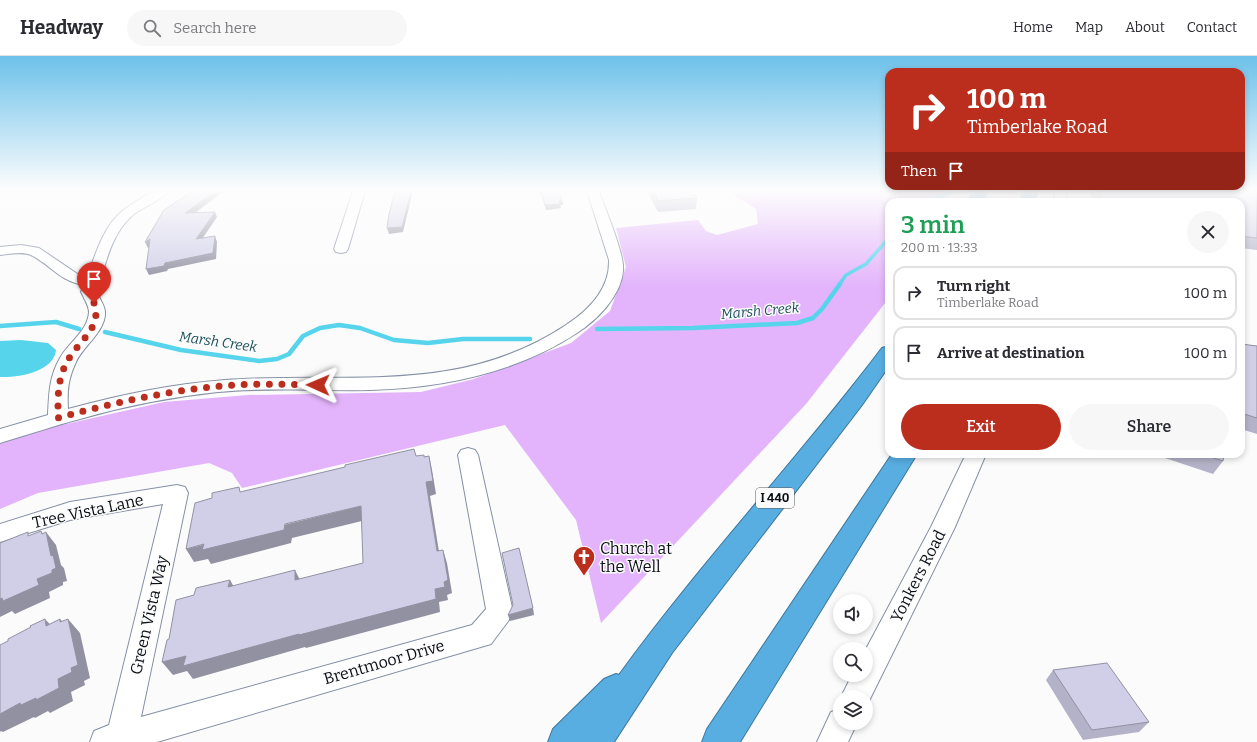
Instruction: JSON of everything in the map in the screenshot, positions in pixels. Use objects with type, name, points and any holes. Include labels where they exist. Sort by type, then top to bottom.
[{"type":"highway","name":"I 440","points":[[593,742],[661,643],[854,400],[885,357]]},
{"type":"highway","points":[[720,742],[902,458]]},
{"type":"highway","points":[[566,742],[661,643]]},
{"type":"street","points":[[58,418],[58,386],[68,359],[83,341],[95,321],[97,311],[89,292],[105,250],[119,223]]},
{"type":"street","points":[[341,249],[349,223]]},
{"type":"street","points":[[0,436],[58,418],[130,400],[201,388],[231,386],[394,383],[425,380],[480,369],[524,355],[569,331],[586,318],[604,300],[615,279],[617,269],[614,253],[604,223]]},
{"type":"street","points":[[0,251],[21,249],[34,251],[75,279],[92,282]]},
{"type":"street","name":"Brentmoor Drive","points":[[113,739],[481,635],[500,612],[468,455]]},
{"type":"street","name":"Yonkers Road","points":[[860,690],[943,527],[974,458]]},
{"type":"street","name":"Green Vista Way","points":[[113,739],[177,493]]},
{"type":"street","name":"Tree Vista Lane","points":[[0,533],[70,511],[177,493]]},
{"type":"street","points":[[832,742],[838,730]]},
{"type":"shaded area","points":[[667,223],[700,223],[706,231],[717,235],[758,224],[885,223],[885,303],[806,404],[601,623],[576,520],[505,425],[242,488],[232,473],[209,463],[38,493],[0,509],[0,444],[44,429],[164,402],[248,395],[421,392],[474,379],[571,343],[610,311],[626,267],[616,228]]},
{"type":"water","points":[[21,340],[48,343],[56,350],[54,358],[49,364],[34,372],[25,375],[0,377],[0,341]]},
{"type":"building","points":[[156,223],[207,223],[196,239],[215,236],[213,253],[165,263],[164,266],[146,269],[150,239],[145,242]]},
{"type":"building","points":[[388,223],[403,223],[402,227],[387,228]]},
{"type":"building","points":[[1245,223],[1257,223],[1257,238],[1245,236]]},
{"type":"building","points":[[1245,344],[1257,346],[1257,418],[1245,414]]},
{"type":"building","points":[[414,449],[416,456],[429,456],[433,481],[426,482],[437,551],[443,550],[448,580],[444,582],[445,587],[435,589],[436,599],[299,634],[183,666],[186,656],[162,662],[167,640],[169,639],[176,600],[194,595],[196,588],[230,580],[228,587],[295,570],[295,580],[363,563],[361,506],[285,524],[284,530],[202,550],[204,544],[186,549],[195,503],[212,498],[212,493],[239,487],[240,492]]},
{"type":"building","points":[[1214,458],[1223,458],[1223,461]]},
{"type":"building","points":[[41,531],[42,534],[46,532],[51,556],[53,555],[56,568],[52,570],[52,573],[37,579],[39,585],[3,601],[2,598],[0,599],[0,543],[28,532],[28,536]]},
{"type":"building","points":[[519,548],[533,608],[508,615],[513,605],[502,553]]},
{"type":"building","points":[[45,619],[46,626],[60,619],[60,622],[68,619],[78,665],[71,668],[72,672],[58,679],[59,688],[36,700],[36,698],[21,705],[20,703],[0,714],[0,645],[31,627],[30,626]]},
{"type":"building","points":[[1107,663],[1149,722],[1092,730],[1053,670]]},
{"type":"waterway","name":"Marsh Creek","points":[[839,285],[846,275],[866,264],[885,243]]},
{"type":"waterway","name":"Marsh Creek","points":[[597,329],[693,328],[797,323],[813,318],[822,309],[840,284]]},
{"type":"waterway","name":"Marsh Creek","points":[[0,326],[56,322],[79,329]]},
{"type":"waterway","name":"Marsh Creek","points":[[105,332],[181,350],[259,361],[277,359],[289,354],[303,336],[320,328],[339,325],[360,328],[394,340],[428,343],[463,339],[530,339]]},
{"type":"place","name":"Church at the Well","points":[[584,576]]},
{"type":"route","points":[[94,303],[97,311],[95,321],[83,341],[68,359],[58,386],[58,418],[130,400],[201,388],[296,384],[318,385]]}]
